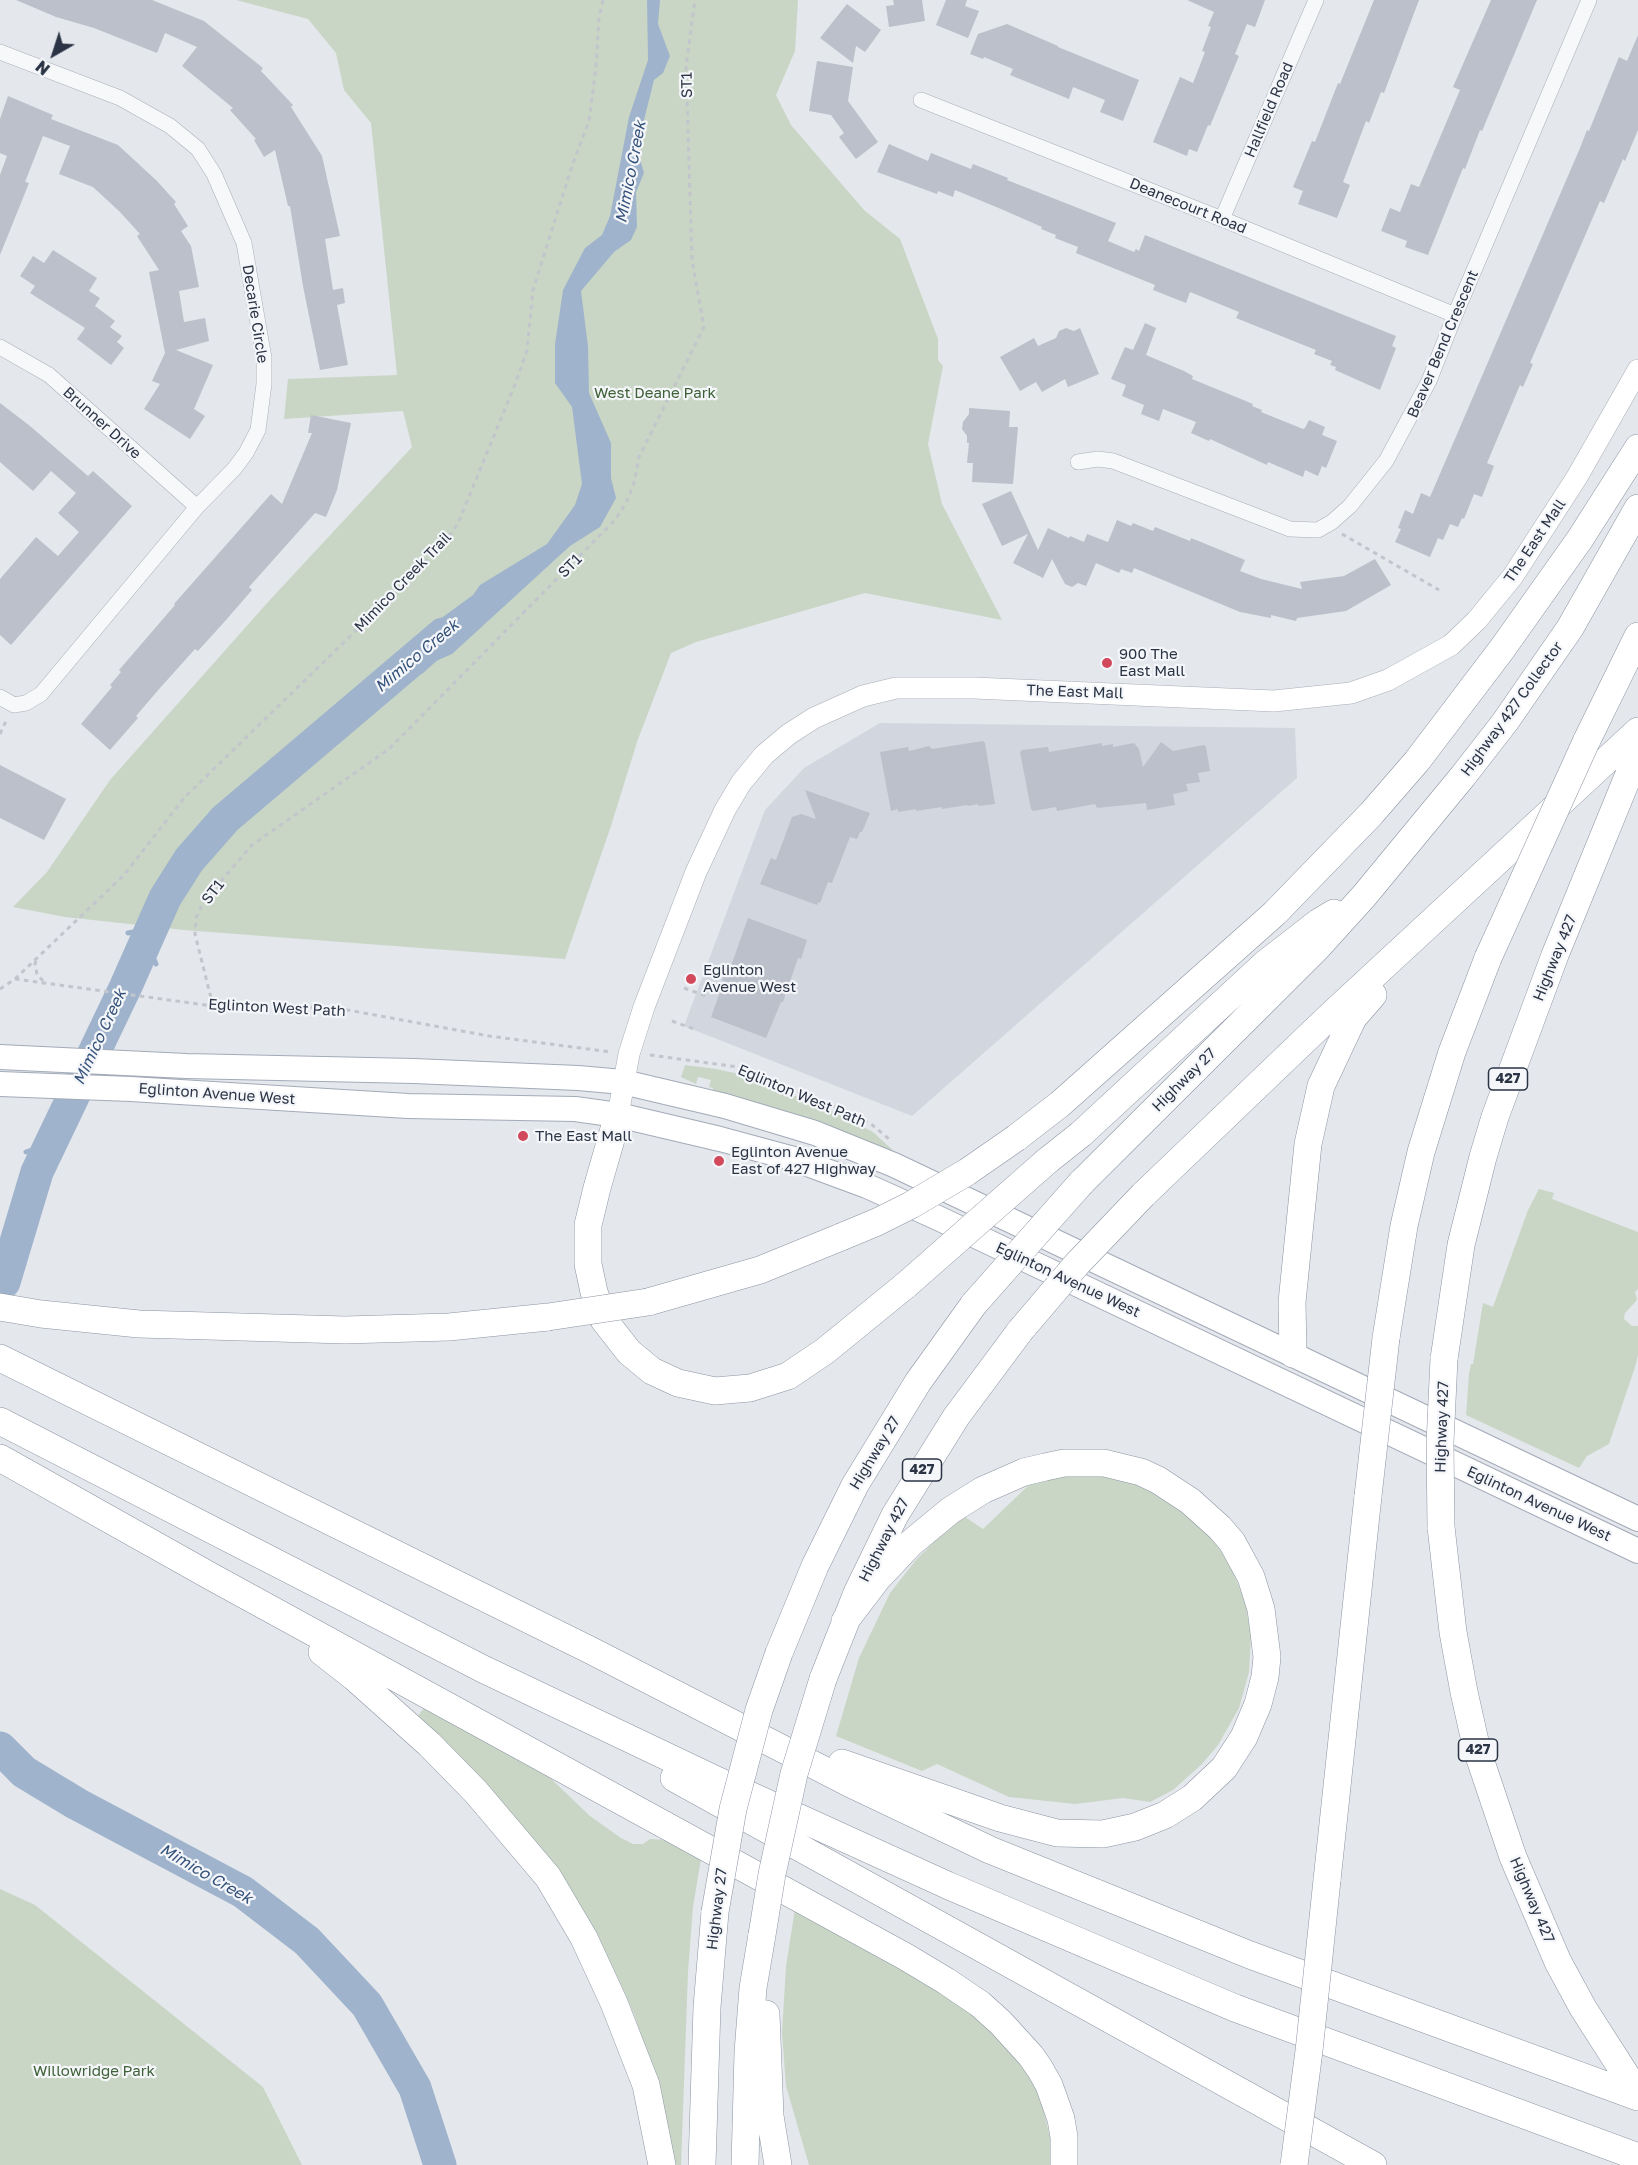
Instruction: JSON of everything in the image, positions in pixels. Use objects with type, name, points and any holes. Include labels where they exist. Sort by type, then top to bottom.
[{"type":"highway","points":[[0,1307],[41,1314],[139,1324],[345,1330],[449,1327],[548,1317],[648,1302],[760,1270],[877,1222],[911,1205],[967,1172],[1060,1104],[1275,913],[1371,814],[1417,761],[1502,650],[1580,539],[1638,448]]},
{"type":"highway","name":"Highway 427 Collector","points":[[1364,897],[1463,776],[1547,663],[1593,590],[1638,508]]},
{"type":"highway","points":[[1294,2165],[1309,2051],[1386,1338],[1404,1226],[1421,1152],[1452,1052],[1488,958],[1586,742],[1638,636]]},
{"type":"highway","name":"427","points":[[1471,888],[1638,731]]},
{"type":"highway","name":"Highway 427","points":[[1638,752],[1509,1075],[1486,1147],[1461,1245],[1444,1359],[1440,1443],[1441,1527],[1453,1632],[1478,1750],[1514,1857],[1558,1962],[1594,2026],[1638,2096]]},
{"type":"highway","points":[[1293,1354],[1292,1302],[1304,1178],[1308,1144],[1321,1086],[1353,1018],[1471,888]]},
{"type":"highway","name":"Highway 427","points":[[762,1935],[772,1874],[794,1774],[823,1679],[845,1621],[880,1543],[915,1481],[980,1383],[1020,1331],[1077,1264],[1143,1196],[1262,1080],[1471,888]]},
{"type":"highway","points":[[618,1115],[588,1224],[588,1264],[594,1292],[604,1320],[629,1352],[652,1371],[678,1383],[715,1391],[750,1388],[788,1376],[825,1352],[1081,1134],[1266,963],[1319,922],[1364,897]]},
{"type":"highway","name":"Highway 27","points":[[702,2165],[707,2007],[715,1912],[734,1809],[759,1710],[779,1653],[815,1566],[855,1485],[892,1422],[974,1304],[1081,1183],[1316,949],[1364,897]]},
{"type":"highway","points":[[0,1358],[529,1619],[912,1813],[1059,1879],[1250,1955],[1638,2096]]},
{"type":"highway","points":[[0,1421],[483,1669],[714,1779],[946,1885],[1235,2008],[1638,2157]]},
{"type":"highway","points":[[0,1458],[212,1577],[906,1957],[954,1987],[1001,2023],[1031,2056],[1040,2070],[1052,2092],[1061,2119],[1064,2137],[1064,2165]]},
{"type":"highway","points":[[729,1720],[855,1768],[1000,1818],[1057,1833],[1103,1834],[1135,1827],[1165,1815],[1208,1784],[1224,1768],[1244,1737],[1258,1704],[1265,1677],[1267,1657],[1261,1609],[1251,1577],[1232,1542],[1205,1513],[1173,1488],[1141,1472],[1104,1463],[1064,1463],[1045,1467],[983,1490],[951,1510],[911,1544],[877,1579],[845,1621]]},
{"type":"highway","points":[[212,1577],[296,1633],[384,1703],[429,1744],[476,1792],[548,1876],[584,1938],[614,2003],[646,2085],[662,2165]]},
{"type":"highway","points":[[483,1669],[899,1904],[1373,2165]]},
{"type":"highway","points":[[745,2165],[748,2052],[753,1988],[762,1935]]},
{"type":"highway","points":[[762,1935],[770,2116],[778,2165]]},
{"type":"main road","name":"The East Mall","points":[[618,1115],[626,1064],[644,1007],[696,872],[725,810],[741,783],[764,755],[789,734],[814,718],[863,696],[896,688],[1274,700],[1351,693],[1388,680],[1450,645],[1478,620],[1513,576],[1577,477],[1638,370]]},
{"type":"main road","name":"Eglinton Avenue West","points":[[0,1057],[143,1064],[414,1071],[623,1082],[746,1112],[815,1133],[963,1197],[1638,1519]]},
{"type":"main road","name":"Eglinton Avenue West","points":[[12,1084],[408,1106],[561,1107],[618,1115],[794,1159],[867,1186],[959,1228],[1638,1551]]},
{"type":"street","name":"Hallfield Road","points":[[1222,219],[1316,0]]},
{"type":"street","name":"Beaver Bend Crescent","points":[[1078,462],[1098,459],[1113,462],[1290,529],[1318,530],[1332,522],[1350,506],[1386,461],[1429,381],[1589,0]]},
{"type":"street","name":"Decarie Circle","points":[[0,52],[120,98],[170,126],[198,149],[229,204],[244,243],[264,358],[262,408],[258,430],[246,453],[197,507],[41,694],[26,704],[14,705],[0,696]]},
{"type":"street","name":"Deanecourt Road","points":[[921,100],[1222,219],[1455,315]]},
{"type":"street","name":"Brunner Drive","points":[[0,346],[49,375],[197,507]]},
{"type":"path","name":"Mimico Creek Trail","points":[[15,979],[124,875],[183,798],[412,576],[452,533],[516,382],[527,350],[533,290],[572,166],[589,121],[597,67],[599,18],[603,0]]},
{"type":"path","name":"ST1","points":[[213,1006],[195,934],[196,918],[204,902],[252,845],[389,749],[615,520],[626,503],[634,483],[639,458],[704,327],[692,260],[686,78],[695,0]]},
{"type":"path","points":[[1340,532],[1439,591]]},
{"type":"path","points":[[38,957],[35,969],[45,982]]},
{"type":"path","points":[[0,989],[15,979]]},
{"type":"path","name":"Eglinton West Path","points":[[15,979],[213,1006],[248,1009],[306,1007],[342,1009],[489,1036],[591,1050]]},
{"type":"path","points":[[684,988],[706,996]]},
{"type":"path","points":[[672,1022],[694,1029]]},
{"type":"path","name":"Eglinton West Path","points":[[684,1059],[738,1067],[803,1093],[871,1124],[895,1144]]},
{"type":"shaded area","points":[[880,723],[1295,728],[1297,778],[912,1116],[684,1026],[765,810],[804,768]]},
{"type":"green space","name":"West Deane Park","points":[[236,0],[798,0],[795,51],[776,95],[791,125],[864,210],[900,239],[938,339],[938,360],[943,366],[928,444],[942,504],[1002,620],[865,593],[696,642],[671,653],[637,742],[565,959],[184,930],[65,917],[13,907],[47,872],[110,780],[268,602],[412,447],[403,411],[284,419],[288,379],[397,375],[371,123],[344,90],[336,53],[308,19]]},
{"type":"green space","points":[[685,1065],[739,1074],[826,1108],[873,1132],[898,1155],[712,1093],[713,1088],[709,1087],[711,1080],[698,1077],[696,1084],[681,1077]]},
{"type":"green space","points":[[1539,1189],[1554,1193],[1552,1199],[1638,1232],[1638,1289],[1635,1292],[1637,1300],[1625,1313],[1624,1319],[1632,1326],[1638,1326],[1638,1355],[1635,1367],[1609,1444],[1587,1456],[1579,1468],[1466,1415],[1469,1374],[1471,1364],[1473,1364],[1483,1303],[1493,1307],[1528,1210]]},
{"type":"green space","points":[[1091,1475],[1127,1481],[1162,1495],[1210,1533],[1232,1570],[1245,1601],[1251,1636],[1249,1672],[1239,1708],[1218,1745],[1202,1764],[1173,1790],[1150,1802],[1123,1798],[1075,1804],[1009,1797],[937,1764],[922,1771],[836,1736],[859,1658],[890,1593],[916,1560],[942,1534],[965,1517],[983,1529],[1032,1482],[1063,1476]]},
{"type":"green space","points":[[425,1707],[545,1773],[590,1816],[621,1838],[633,1844],[643,1844],[650,1839],[667,1840],[701,1859],[693,1907],[688,1972],[681,2165],[671,2165],[650,2063],[634,2014],[594,1930],[531,1837],[457,1754],[417,1717]]},
{"type":"green space","name":"Willowridge Park","points":[[0,1889],[35,1905],[263,2087],[302,2165],[0,2165]]},
{"type":"green space","points":[[795,1909],[905,1970],[973,2013],[996,2033],[1030,2077],[1040,2096],[1050,2137],[1050,2165],[809,2165],[786,2086],[782,2033],[786,1966]]},
{"type":"water","points":[[647,0],[660,0],[658,24],[670,56],[663,73],[654,80],[637,148],[644,173],[636,192],[637,227],[631,240],[614,252],[581,291],[588,346],[589,393],[611,443],[611,478],[616,498],[600,527],[570,546],[452,654],[436,661],[422,674],[403,659],[436,622],[473,595],[480,585],[547,544],[575,505],[582,484],[572,407],[555,383],[555,344],[563,290],[585,248],[602,235],[610,216],[629,117],[648,60]]},
{"type":"building","points":[[16,0],[152,0],[204,21],[263,68],[261,71],[293,105],[291,107],[322,156],[340,236],[325,239],[333,290],[343,288],[345,303],[337,305],[348,365],[320,370],[290,206],[288,206],[275,150],[264,157],[254,140],[256,139],[230,110],[233,108],[182,66],[197,47],[165,33],[157,53],[94,28],[56,17]]},
{"type":"building","points":[[893,0],[922,0],[925,21],[889,27],[886,6],[894,5]]},
{"type":"building","points":[[946,0],[967,0],[965,6],[979,11],[968,38],[936,25]]},
{"type":"building","points":[[1187,0],[1265,0],[1255,27],[1247,24],[1235,54],[1239,56],[1197,152],[1189,149],[1187,156],[1153,142],[1180,77],[1193,83],[1205,52],[1202,51],[1211,27],[1208,26],[1214,12]]},
{"type":"building","points":[[1374,0],[1419,0],[1384,93],[1381,92],[1369,123],[1366,121],[1343,182],[1350,185],[1337,218],[1298,204],[1303,191],[1293,187],[1312,141],[1315,142]]},
{"type":"building","points":[[1491,0],[1537,0],[1482,131],[1480,130],[1465,169],[1463,168],[1428,255],[1405,247],[1407,241],[1381,231],[1390,208],[1400,212],[1411,184],[1419,187],[1460,90],[1453,87]]},
{"type":"building","points":[[847,4],[881,30],[865,52],[856,46],[853,63],[820,38]]},
{"type":"building","points":[[1007,24],[1139,80],[1123,121],[1100,112],[1105,100],[1073,87],[1069,99],[1010,75],[1013,69],[970,54],[978,34]]},
{"type":"building","points":[[1638,35],[1638,130],[1604,203],[1600,201],[1530,363],[1533,364],[1523,387],[1520,385],[1487,463],[1494,466],[1482,497],[1474,494],[1464,519],[1462,518],[1458,527],[1450,524],[1443,540],[1438,538],[1430,557],[1395,542],[1401,529],[1398,528],[1405,510],[1413,514],[1421,493],[1430,497],[1619,57],[1627,61]]},
{"type":"building","points":[[817,61],[853,67],[848,101],[878,142],[856,159],[839,137],[844,133],[831,115],[809,111]]},
{"type":"building","points":[[8,96],[53,115],[51,119],[118,145],[176,202],[174,204],[188,226],[181,231],[191,246],[199,287],[179,291],[184,322],[205,318],[209,341],[176,350],[213,365],[194,409],[205,416],[190,439],[144,409],[160,384],[152,381],[165,353],[149,272],[159,270],[137,236],[140,234],[120,212],[93,187],[59,174],[70,146],[43,136],[25,182],[29,183],[0,255],[0,175],[7,156],[0,153],[0,119]]},
{"type":"building","points":[[889,144],[928,161],[931,153],[971,169],[973,164],[1008,178],[1007,180],[1116,223],[1108,241],[1134,252],[1136,249],[1139,251],[1145,235],[1396,336],[1392,346],[1396,348],[1380,390],[1335,370],[1336,367],[1330,365],[1332,361],[1314,354],[1316,350],[1236,318],[1239,312],[1190,292],[1186,303],[1153,290],[1155,285],[1076,253],[1078,247],[1055,238],[1056,235],[1041,229],[1042,227],[955,190],[953,197],[938,191],[937,194],[877,172]]},
{"type":"building","points":[[53,250],[97,278],[89,291],[100,298],[95,306],[115,321],[110,327],[122,336],[117,342],[124,348],[111,365],[77,339],[85,328],[30,293],[35,286],[20,276],[33,256],[44,263]]},
{"type":"building","points":[[1145,323],[1156,328],[1146,355],[1184,371],[1193,376],[1192,379],[1253,404],[1252,406],[1262,410],[1261,412],[1303,429],[1309,420],[1325,427],[1322,435],[1337,441],[1326,468],[1322,466],[1318,476],[1305,470],[1303,477],[1268,462],[1267,465],[1210,439],[1209,441],[1191,433],[1196,422],[1163,409],[1159,421],[1141,414],[1144,405],[1122,396],[1126,385],[1111,379],[1125,347],[1133,350]]},
{"type":"building","points":[[1066,328],[1074,331],[1080,328],[1099,374],[1068,387],[1065,379],[1042,392],[1036,382],[1020,391],[1000,357],[1034,338],[1038,346],[1056,338],[1059,331]]},
{"type":"building","points":[[0,403],[88,476],[93,471],[132,506],[11,645],[0,635],[0,579],[36,537],[58,556],[79,532],[58,513],[76,493],[51,471],[33,491],[0,462]]},
{"type":"building","points":[[969,408],[1010,411],[1009,427],[1018,427],[1013,484],[972,482],[973,463],[967,463],[969,443],[962,429],[963,422],[969,414]]},
{"type":"building","points":[[311,415],[351,423],[337,490],[326,517],[315,513],[249,587],[252,590],[226,620],[198,651],[195,649],[160,688],[110,750],[81,724],[112,687],[110,685],[121,672],[119,670],[271,494],[282,504],[312,433],[308,433]]},
{"type":"building","points":[[1011,491],[1038,550],[1048,528],[1084,542],[1087,534],[1108,542],[1117,520],[1131,526],[1133,523],[1153,531],[1155,527],[1190,541],[1191,538],[1245,560],[1240,571],[1261,579],[1302,589],[1300,582],[1344,576],[1375,559],[1391,585],[1346,611],[1297,618],[1296,621],[1271,615],[1271,618],[1240,612],[1134,568],[1132,573],[1121,569],[1119,573],[1096,563],[1086,586],[1078,583],[1072,587],[1065,584],[1052,559],[1043,578],[1013,563],[1028,534],[1002,546],[982,504]]},
{"type":"building","points":[[983,741],[995,804],[891,811],[880,752],[908,747],[909,751],[929,746],[932,749]]},
{"type":"building","points":[[1161,742],[1173,751],[1204,745],[1206,747],[1210,771],[1198,773],[1200,782],[1186,784],[1188,791],[1173,794],[1175,805],[1147,810],[1146,803],[1097,808],[1095,804],[1057,811],[1056,807],[1033,811],[1031,809],[1020,752],[1022,750],[1048,747],[1049,752],[1102,743],[1102,746],[1113,744],[1113,747],[1134,743],[1139,749],[1143,767]]},
{"type":"building","points":[[0,765],[66,799],[44,840],[0,818]]},
{"type":"building","points":[[805,790],[870,813],[857,839],[850,837],[832,883],[828,882],[820,903],[818,902],[817,905],[760,884],[771,858],[776,860],[792,817],[801,814],[816,819]]},
{"type":"building","points":[[748,918],[807,940],[766,1038],[711,1017],[724,981],[722,980],[728,965],[731,966]]},
{"type":"waterway","name":"Mimico Creek","points":[[4,1282],[37,1172],[126,986],[165,898],[189,860],[225,819],[443,634]]},
{"type":"waterway","points":[[128,933],[152,929]]},
{"type":"waterway","points":[[146,941],[156,964]]},
{"type":"waterway","points":[[26,1152],[51,1143]]},
{"type":"waterway","name":"Mimico Creek","points":[[0,1748],[24,1772],[77,1804],[243,1892],[307,1941],[367,2005],[415,2088],[440,2165]]},
{"type":"place","name":"900 The East Mall","points":[[1107,663]]},
{"type":"place","name":"Eglinton Avenue West","points":[[691,979]]},
{"type":"place","name":"The East Mall","points":[[523,1136]]},
{"type":"place","name":"Eglinton Avenue East of 427 Highway","points":[[719,1161]]}]
